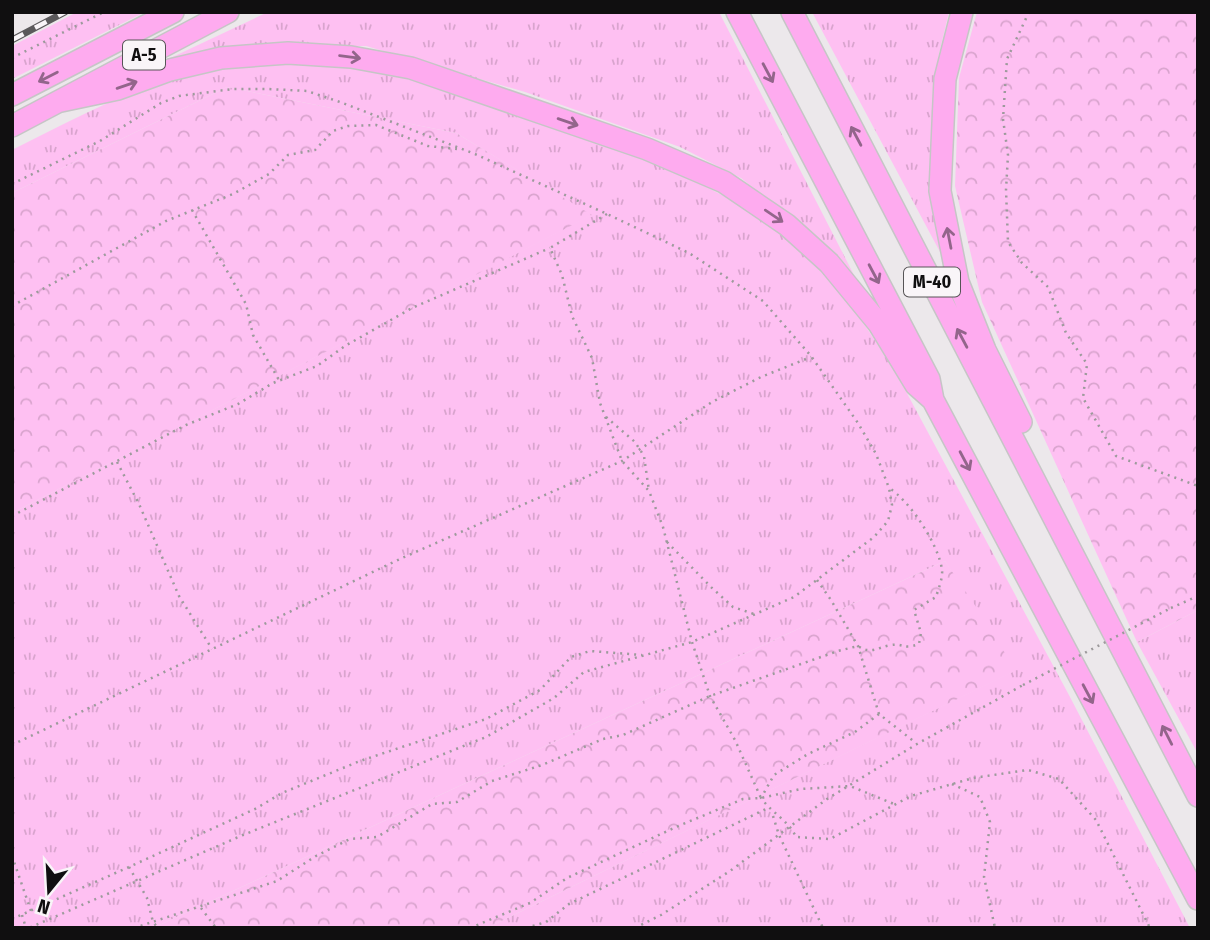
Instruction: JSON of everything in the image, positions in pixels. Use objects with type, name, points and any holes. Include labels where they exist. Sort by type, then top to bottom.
[{"type":"highway","name":"A-5","points":[[12,96],[173,12]]},
{"type":"highway","name":"A-5","points":[[12,126],[228,12]]},
{"type":"highway","name":"M-40","points":[[737,12],[929,379],[933,400],[1198,899]]},
{"type":"highway","name":"M-40","points":[[792,12],[1198,796]]},
{"type":"highway","points":[[962,12],[945,79],[940,191],[958,282],[985,350],[1048,476],[1072,551]]},
{"type":"highway","points":[[61,101],[118,89],[170,70],[221,58],[288,53],[351,57],[411,68],[634,145],[724,182],[787,225],[829,262],[879,324],[916,385],[933,400]]},
{"type":"path","points":[[12,58],[104,12]]},
{"type":"path","points":[[1029,12],[1007,59],[1003,119],[1008,155],[1008,242],[1022,263],[1048,287],[1066,333],[1087,364],[1083,398],[1116,456],[1198,486]]},
{"type":"path","points":[[12,184],[100,141],[162,103],[179,96],[233,89],[307,92],[460,149],[607,214],[689,253],[763,301],[811,356],[858,423],[876,454],[889,488],[892,505],[888,521],[874,537],[794,597],[692,642],[584,672],[554,698],[486,737],[269,824],[27,928],[22,915]]},
{"type":"path","points":[[12,306],[166,221],[233,194],[270,174],[288,155],[316,150],[333,131],[348,126],[376,125],[428,146],[460,149]]},
{"type":"path","points":[[192,210],[246,304],[253,335],[279,380]]},
{"type":"path","points":[[12,516],[187,425],[238,404],[279,380],[317,366],[345,346],[412,308],[550,248],[607,214]]},
{"type":"path","points":[[550,248],[562,275],[572,316],[592,358],[600,403],[622,461],[649,491]]},
{"type":"path","points":[[12,745],[402,558],[622,461],[712,402],[811,356]]},
{"type":"path","points":[[605,416],[640,448],[644,456],[649,491],[667,541],[692,642],[710,696],[735,740],[761,798],[773,814],[791,826],[796,837],[830,839],[911,796],[973,778],[1028,770],[1059,779],[1097,820],[1150,928]]},
{"type":"path","points":[[117,462],[139,504],[179,596],[212,649]]},
{"type":"path","points":[[134,928],[277,881],[316,856],[350,839],[377,837],[432,804],[457,802],[492,781],[603,739],[623,735],[710,696],[858,646],[865,651],[893,644],[906,649],[919,644],[921,633],[914,610],[936,597],[943,572],[933,545],[912,508],[901,495],[889,488]]},
{"type":"path","points":[[667,541],[733,607],[754,614]]},
{"type":"path","points":[[817,580],[858,646],[879,714],[917,744]]},
{"type":"path","points":[[635,928],[673,908],[730,871],[827,799],[917,744],[1023,685],[1198,596]]},
{"type":"path","points":[[12,919],[255,809],[282,793],[360,761],[497,714],[540,690],[571,657],[590,652],[645,655]]},
{"type":"path","points":[[761,798],[774,775],[808,754],[855,732],[879,714]]},
{"type":"path","points":[[951,784],[980,797],[990,822],[984,877],[995,928]]},
{"type":"path","points":[[470,928],[530,903],[567,878],[743,799],[801,789],[850,786],[895,804]]},
{"type":"path","points":[[526,928],[546,922],[569,904],[768,808]]},
{"type":"path","points":[[773,814],[779,835],[823,928]]},
{"type":"path","points":[[12,856],[31,911]]},
{"type":"path","points":[[129,867],[147,898],[153,922],[158,928]]},
{"type":"path","points":[[201,907],[216,928]]},
{"type":"green space","points":[[77,12],[145,12],[12,79],[12,46]]},
{"type":"green space","points":[[268,12],[719,12],[854,275],[813,237],[741,178],[680,147],[525,92],[366,46],[216,48],[130,77]]},
{"type":"green space","points":[[812,12],[949,12],[938,58],[929,172],[940,252]]},
{"type":"green space","points":[[977,12],[1198,12],[1198,610],[1137,642],[982,302],[955,186],[959,78]]},
{"type":"green space","points":[[295,63],[389,74],[465,96],[621,152],[677,173],[730,199],[799,248],[848,302],[902,384],[1190,928],[487,928],[1014,671],[945,561],[153,928],[12,928],[12,513],[591,215],[456,133],[227,87],[12,193],[12,150],[88,112],[146,88],[198,73]]},
{"type":"green space","points":[[227,87],[456,133],[592,215],[12,513],[12,193]]},
{"type":"green space","points":[[945,561],[993,632],[1015,671],[487,928],[153,928]]},
{"type":"green space","points":[[1198,610],[1198,754],[1137,642]]},
{"type":"railway","points":[[12,40],[65,12]]}]
